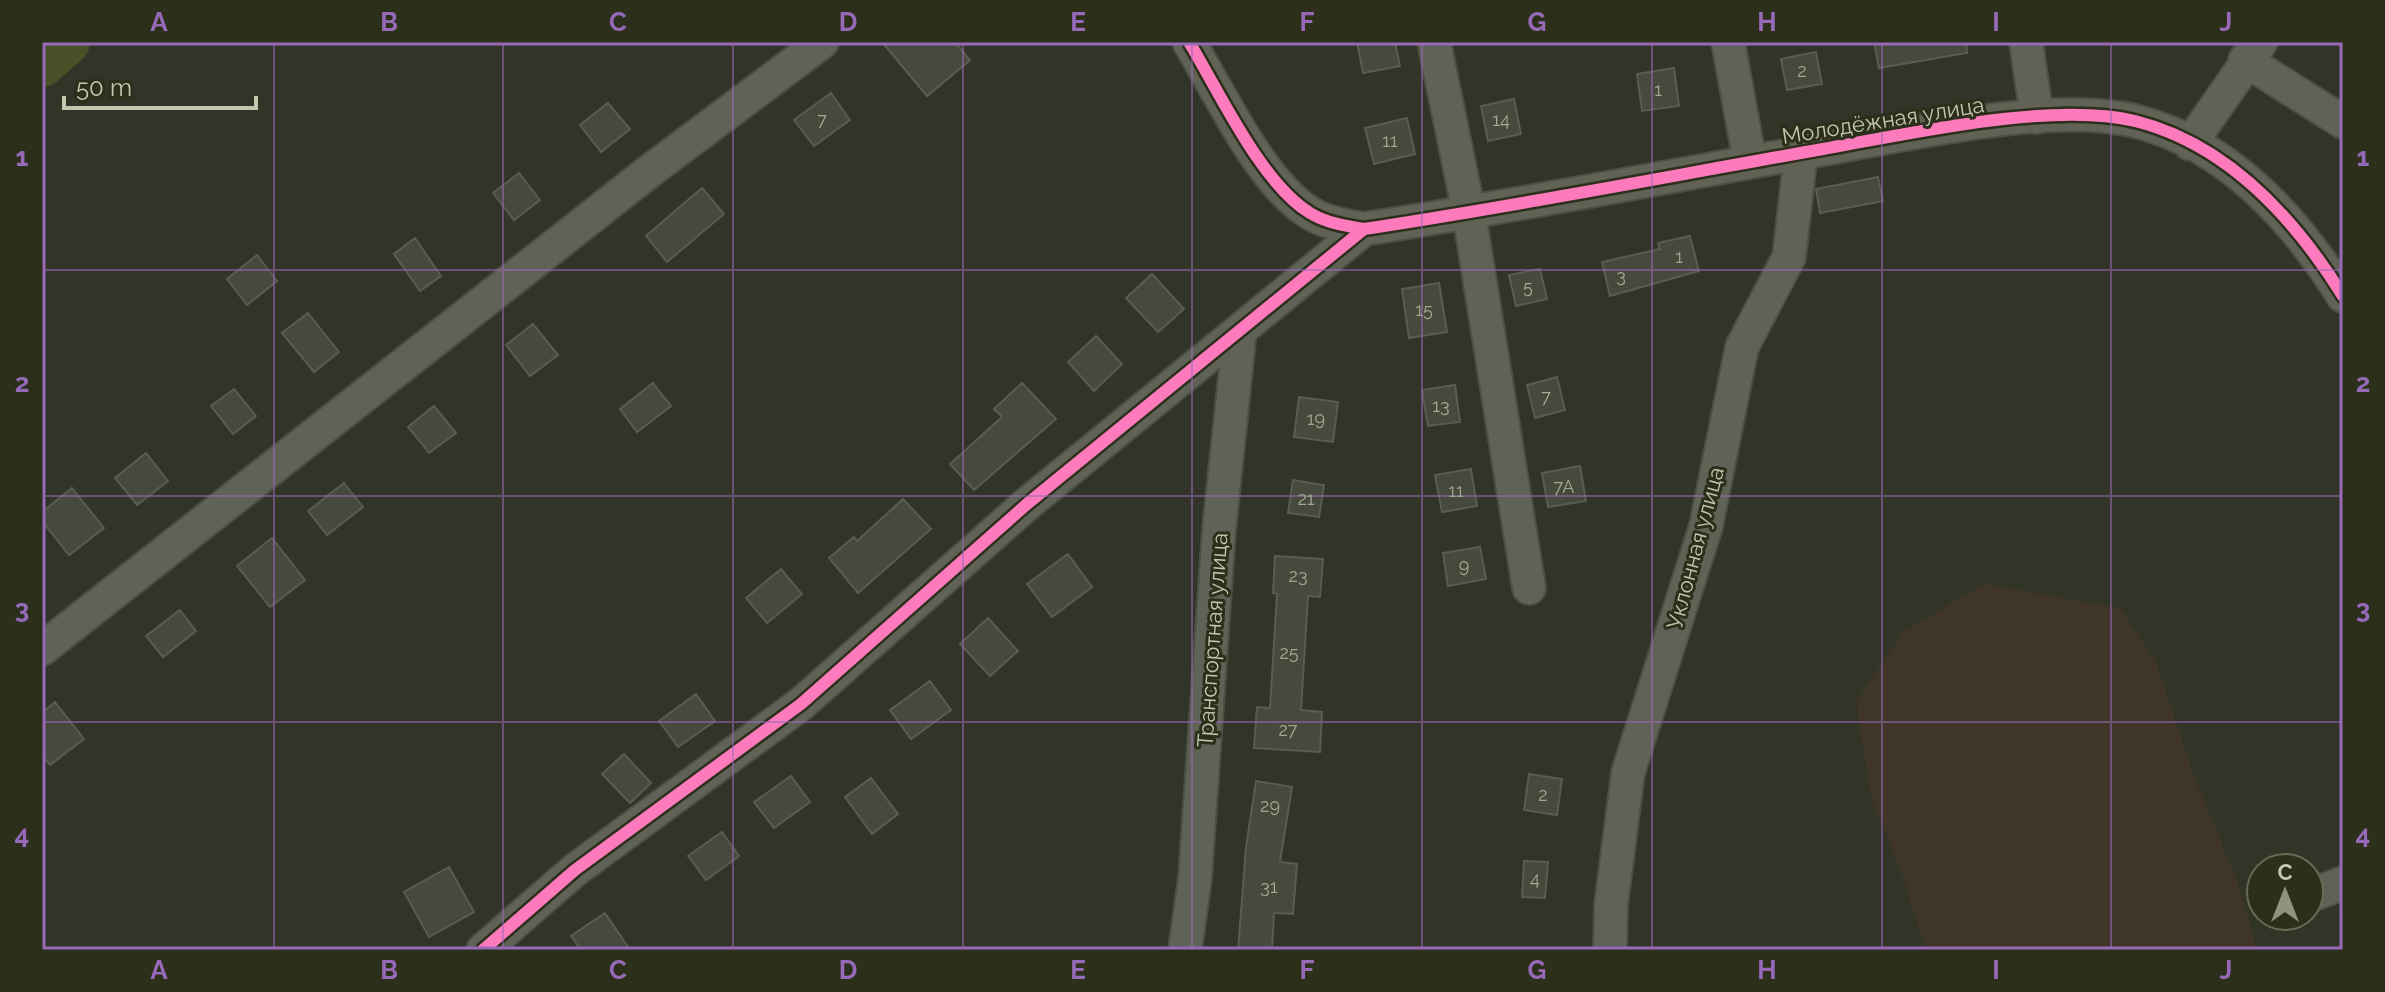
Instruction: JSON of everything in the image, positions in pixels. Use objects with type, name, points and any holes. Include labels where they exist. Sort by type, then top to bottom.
[{"type":"street","points":[[42,649],[639,179],[822,42]]},
{"type":"street","points":[[1189,42],[1272,178],[1288,196],[1312,214],[1339,225],[1364,229]]},
{"type":"street","points":[[1434,42],[1469,213],[1529,588]]},
{"type":"street","points":[[1728,42],[1750,162]]},
{"type":"street","points":[[2026,42],[2037,117]]},
{"type":"street","points":[[2190,144],[2232,88],[2253,51],[2343,122]]},
{"type":"street","name":"Молодёжная улица","points":[[1364,229],[1923,131],[2086,114],[2136,122],[2190,144],[2238,172],[2277,208],[2343,296]]},
{"type":"street","name":"Уклонная улица","points":[[1610,950],[1611,905],[1628,773],[1706,526],[1742,347],[1789,257],[1801,153]]},
{"type":"street","points":[[483,950],[575,870],[801,704],[1027,504],[1364,229]]},
{"type":"street","name":"Транспортная улица","points":[[1185,950],[1195,878],[1219,530],[1240,330]]},
{"type":"shaded area","points":[[1984,584],[2120,608],[2156,663],[2195,779],[2238,883],[2245,908],[2245,932],[2252,932],[2257,950],[1926,950],[1900,868],[1872,801],[1856,702],[1903,632]]},
{"type":"building","points":[[882,42],[955,42],[970,60],[927,96]]},
{"type":"building","points":[[1357,42],[1395,42],[1400,66],[1363,73]]},
{"type":"building","points":[[1874,42],[1966,42],[1967,53],[1879,68]]},
{"type":"building","points":[[1816,52],[1822,84],[1787,90],[1781,59]]},
{"type":"building","points":[[1674,68],[1679,106],[1642,111],[1637,74]]},
{"type":"building","points":[[831,93],[850,120],[814,146],[794,120]]},
{"type":"building","points":[[1514,99],[1521,134],[1488,141],[1481,106]]},
{"type":"building","points":[[608,103],[630,129],[601,152],[580,125]]},
{"type":"building","points":[[1407,118],[1415,154],[1374,164],[1365,128]]},
{"type":"building","points":[[519,173],[540,200],[514,220],[493,193]]},
{"type":"building","points":[[1878,177],[1883,201],[1820,213],[1816,189]]},
{"type":"building","points":[[702,188],[724,214],[667,262],[646,236]]},
{"type":"building","points":[[1690,236],[1699,271],[1610,296],[1602,262],[1660,249],[1658,243]]},
{"type":"building","points":[[415,238],[441,276],[420,291],[394,254]]},
{"type":"building","points":[[257,255],[277,281],[247,305],[227,279]]},
{"type":"building","points":[[1540,269],[1547,299],[1516,306],[1509,275]]},
{"type":"building","points":[[1152,274],[1184,309],[1158,332],[1126,298]]},
{"type":"building","points":[[1439,283],[1447,332],[1409,338],[1402,289]]},
{"type":"building","points":[[308,313],[339,352],[314,372],[282,333]]},
{"type":"building","points":[[533,324],[558,355],[530,376],[506,345]]},
{"type":"building","points":[[1096,336],[1122,364],[1094,391],[1068,362]]},
{"type":"building","points":[[1557,377],[1565,410],[1535,418],[1527,385]]},
{"type":"building","points":[[653,383],[671,406],[637,432],[620,409]]},
{"type":"building","points":[[1022,383],[1056,419],[974,490],[950,464],[1002,417],[994,409]]},
{"type":"building","points":[[1455,385],[1460,422],[1428,426],[1422,390]]},
{"type":"building","points":[[234,389],[256,416],[233,434],[211,406]]},
{"type":"building","points":[[1299,397],[1338,402],[1333,442],[1294,437]]},
{"type":"building","points":[[434,406],[456,433],[429,453],[408,427]]},
{"type":"building","points":[[146,453],[168,481],[137,505],[115,478]]},
{"type":"building","points":[[1580,466],[1586,501],[1548,507],[1542,473]]},
{"type":"building","points":[[1471,469],[1477,506],[1442,512],[1435,475]]},
{"type":"building","points":[[1293,480],[1324,485],[1319,517],[1288,513]]},
{"type":"building","points":[[344,483],[363,507],[327,535],[308,511]]},
{"type":"building","points":[[72,488],[104,528],[69,555],[42,521],[42,512]]},
{"type":"building","points":[[903,499],[931,529],[858,593],[829,558],[854,537],[857,541]]},
{"type":"building","points":[[272,538],[305,580],[270,607],[237,566]]},
{"type":"building","points":[[1480,547],[1486,579],[1448,586],[1443,553]]},
{"type":"building","points":[[1068,554],[1092,587],[1052,617],[1027,584]]},
{"type":"building","points":[[1275,556],[1323,559],[1320,597],[1308,596],[1301,710],[1322,712],[1320,752],[1254,748],[1257,707],[1270,708],[1277,594],[1273,593]]},
{"type":"building","points":[[781,569],[802,594],[767,623],[746,598]]},
{"type":"building","points":[[180,610],[196,631],[163,657],[146,636]]},
{"type":"building","points":[[988,618],[1018,651],[990,676],[960,644]]},
{"type":"building","points":[[930,681],[951,710],[911,739],[890,710]]},
{"type":"building","points":[[696,694],[715,721],[678,747],[659,721]]},
{"type":"building","points":[[55,702],[84,739],[50,765],[42,755],[42,713]]},
{"type":"building","points":[[624,754],[651,783],[630,803],[602,774]]},
{"type":"building","points":[[1529,774],[1562,779],[1557,815],[1524,810]]},
{"type":"building","points":[[791,776],[810,802],[774,828],[754,802]]},
{"type":"building","points":[[871,778],[898,814],[872,834],[845,797]]},
{"type":"building","points":[[1256,781],[1292,787],[1280,862],[1297,864],[1293,914],[1274,913],[1272,950],[1238,950],[1246,847]]},
{"type":"building","points":[[722,832],[739,856],[706,880],[688,856]]},
{"type":"building","points":[[1524,861],[1548,862],[1545,898],[1522,897]]},
{"type":"building","points":[[449,867],[474,912],[429,937],[404,892]]},
{"type":"building","points":[[605,913],[630,950],[581,950],[571,936]]},
{"type":"waterway","points":[[42,64],[67,42]]},
{"type":"cycle path","points":[[1189,42],[1243,135],[1275,181],[1310,213],[1343,225],[1364,229],[1421,220],[1980,122],[2022,117],[2101,116],[2135,121],[2168,132],[2200,147],[2229,166],[2256,188],[2303,239],[2343,296]]},
{"type":"cycle path","points":[[483,950],[575,870],[801,704],[1027,504],[1364,229]]}]
